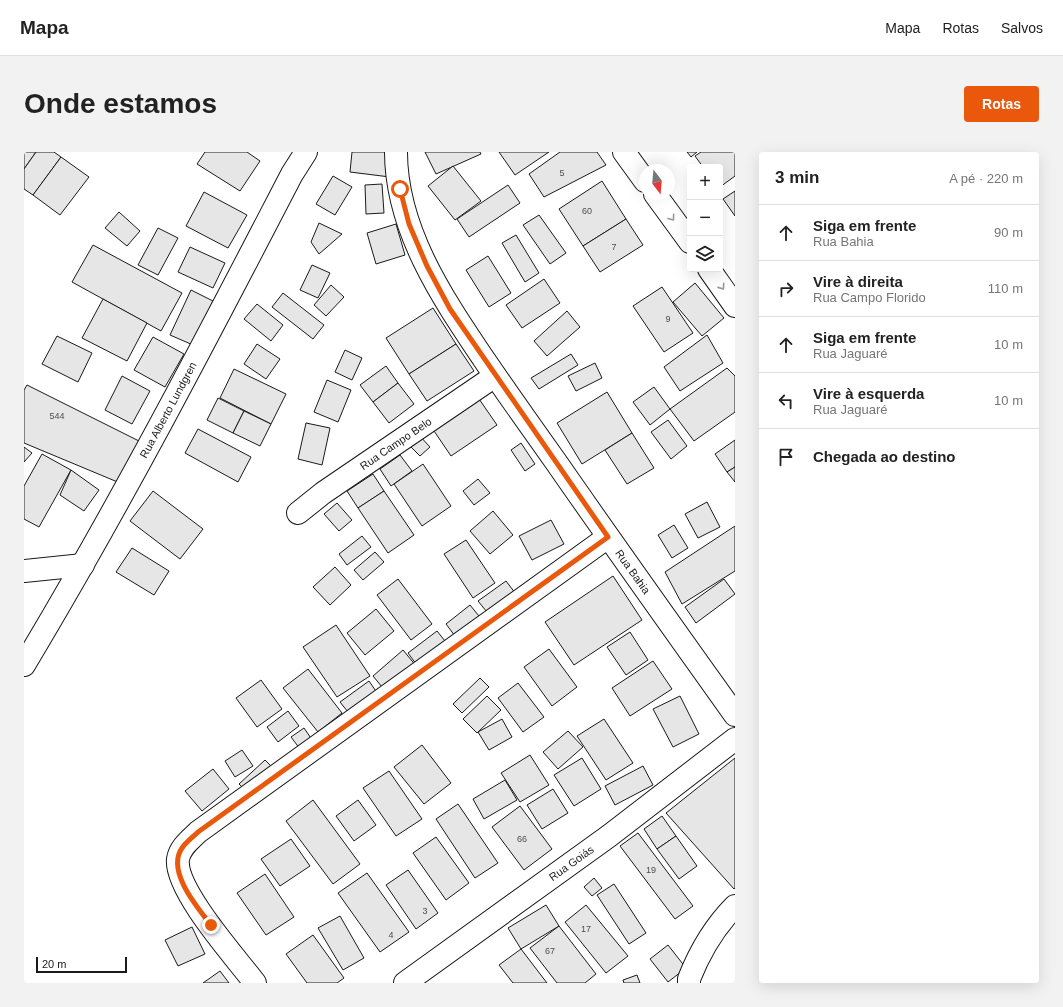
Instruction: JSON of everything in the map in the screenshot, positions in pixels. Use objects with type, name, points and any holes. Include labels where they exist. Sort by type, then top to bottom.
[{"type":"street","name":"Rua Alberto Lundgren","points":[[24,665],[83,565],[186,380],[292,174],[306,152]]},
{"type":"street","name":"Rua Bahia","points":[[396,152],[396,166],[400,189],[409,224],[427,266],[450,309],[608,537],[735,715]]},
{"type":"street","points":[[624,152],[639,173]]},
{"type":"street","points":[[659,200],[687,238]]},
{"type":"street","points":[[711,272],[735,306]]},
{"type":"street","name":"Rua Campo Belo","points":[[298,513],[323,492],[495,376]]},
{"type":"street","points":[[255,983],[189,896],[179,872],[178,859],[182,848],[198,832],[608,537]]},
{"type":"street","points":[[24,571],[83,565]]},
{"type":"street","name":"Rua Goiás","points":[[405,983],[609,836],[735,739]]},
{"type":"street","points":[[689,983],[689,979],[699,954],[723,918],[735,906]]},
{"type":"building","points":[[24,152],[36,152],[24,169]]},
{"type":"building","points":[[36,152],[54,152],[61,157],[33,195],[24,189],[24,169]]},
{"type":"building","points":[[205,152],[247,152],[260,161],[240,191],[197,164]]},
{"type":"building","points":[[352,152],[390,152],[390,177],[350,172]]},
{"type":"building","points":[[425,152],[480,152],[481,154],[436,174]]},
{"type":"building","points":[[499,152],[549,152],[515,175]]},
{"type":"building","points":[[560,152],[597,152],[606,165],[544,197],[529,174]]},
{"type":"building","points":[[687,152],[697,152],[691,157]]},
{"type":"building","points":[[701,152],[735,152],[735,176],[723,185],[723,164],[701,164],[695,156]]},
{"type":"building","points":[[61,157],[89,177],[60,215],[33,195]]},
{"type":"building","points":[[453,166],[481,201],[455,220],[428,186]]},
{"type":"building","points":[[333,176],[352,187],[335,215],[316,204]]},
{"type":"building","points":[[602,181],[626,219],[583,246],[559,209]]},
{"type":"building","points":[[382,184],[384,213],[366,214],[365,185]]},
{"type":"building","points":[[508,185],[520,203],[469,237],[457,219]]},
{"type":"building","points":[[735,191],[735,216],[723,199]]},
{"type":"building","points":[[204,192],[247,215],[228,248],[186,226]]},
{"type":"building","points":[[119,212],[140,231],[127,246],[105,228]]},
{"type":"building","points":[[539,215],[566,253],[550,264],[523,225]]},
{"type":"building","points":[[626,219],[643,245],[600,272],[583,246]]},
{"type":"building","points":[[319,223],[342,234],[319,254],[311,242]]},
{"type":"building","points":[[396,224],[405,255],[376,264],[367,233]]},
{"type":"building","points":[[158,228],[178,238],[158,275],[138,265]]},
{"type":"building","points":[[516,235],[539,273],[525,282],[502,243]]},
{"type":"building","points":[[93,245],[182,293],[161,331],[72,282]]},
{"type":"building","points":[[190,247],[225,263],[213,288],[178,272]]},
{"type":"building","points":[[488,256],[511,293],[489,307],[466,270]]},
{"type":"building","points":[[312,265],[330,273],[318,298],[300,290]]},
{"type":"building","points":[[544,279],[560,303],[522,328],[506,305]]},
{"type":"building","points":[[695,283],[724,318],[702,336],[673,302]]},
{"type":"building","points":[[331,285],[344,297],[326,316],[314,305]]},
{"type":"building","points":[[662,287],[693,333],[664,352],[633,306]]},
{"type":"building","points":[[191,290],[213,301],[193,345],[170,335]]},
{"type":"building","points":[[283,293],[324,325],[313,339],[272,307]]},
{"type":"building","points":[[103,299],[147,323],[127,361],[82,338]]},
{"type":"building","points":[[257,304],[283,325],[271,341],[244,319]]},
{"type":"building","points":[[433,308],[456,344],[409,374],[386,338]]},
{"type":"building","points":[[567,311],[580,327],[547,356],[534,341]]},
{"type":"building","points":[[707,335],[723,363],[680,391],[664,367]]},
{"type":"building","points":[[57,336],[92,353],[78,382],[42,364]]},
{"type":"building","points":[[153,337],[184,354],[165,387],[134,370]]},
{"type":"building","points":[[257,344],[280,359],[266,379],[244,364]]},
{"type":"building","points":[[456,344],[474,371],[427,401],[409,374]]},
{"type":"building","points":[[345,350],[362,358],[352,380],[335,372]]},
{"type":"building","points":[[571,354],[578,365],[539,389],[531,378]]},
{"type":"building","points":[[595,363],[602,378],[576,391],[568,376]]},
{"type":"building","points":[[386,366],[398,383],[373,402],[360,385]]},
{"type":"building","points":[[727,368],[735,376],[735,412],[694,441],[670,409]]},
{"type":"building","points":[[234,369],[286,394],[271,424],[220,398]]},
{"type":"building","points":[[122,376],[150,391],[132,424],[105,410]]},
{"type":"building","points":[[327,380],[351,390],[338,422],[314,412]]},
{"type":"building","points":[[398,383],[414,404],[389,423],[373,402]]},
{"type":"building","points":[[27,385],[141,442],[120,483],[24,443],[24,390]]},
{"type":"building","points":[[654,387],[670,409],[650,425],[633,402]]},
{"type":"building","points":[[607,392],[632,433],[582,464],[557,423]]},
{"type":"building","points":[[477,396],[497,425],[451,456],[432,428]]},
{"type":"building","points":[[218,398],[244,411],[233,433],[207,420]]},
{"type":"building","points":[[244,411],[271,424],[260,446],[233,433]]},
{"type":"building","points":[[668,420],[687,446],[671,459],[651,432]]},
{"type":"building","points":[[306,423],[330,428],[322,465],[298,459]]},
{"type":"building","points":[[198,429],[251,457],[238,482],[185,453]]},
{"type":"building","points":[[417,433],[430,447],[420,456],[407,443]]},
{"type":"building","points":[[632,433],[654,468],[627,484],[605,450]]},
{"type":"building","points":[[735,440],[735,467],[727,472],[715,454]]},
{"type":"building","points":[[521,443],[535,464],[525,471],[511,450]]},
{"type":"building","points":[[24,447],[32,453],[24,462]]},
{"type":"building","points":[[42,454],[71,470],[39,527],[24,519],[24,486]]},
{"type":"building","points":[[400,455],[412,471],[391,486],[380,469]]},
{"type":"building","points":[[423,464],[451,506],[422,526],[394,484]]},
{"type":"building","points":[[735,467],[735,482],[727,472]]},
{"type":"building","points":[[71,470],[99,490],[84,511],[60,495]]},
{"type":"building","points":[[373,474],[384,491],[358,508],[347,491]]},
{"type":"building","points":[[478,479],[490,493],[474,505],[463,491]]},
{"type":"building","points":[[153,491],[203,529],[180,559],[130,521]]},
{"type":"building","points":[[384,491],[414,535],[388,553],[358,508]]},
{"type":"building","points":[[707,502],[720,527],[698,538],[685,514]]},
{"type":"building","points":[[337,503],[352,520],[339,531],[324,514]]},
{"type":"building","points":[[493,511],[513,535],[490,554],[470,531]]},
{"type":"building","points":[[551,520],[564,544],[532,560],[519,536]]},
{"type":"building","points":[[674,525],[688,548],[672,558],[658,535]]},
{"type":"building","points":[[735,526],[735,571],[682,604],[665,572]]},
{"type":"building","points":[[362,536],[371,547],[347,565],[339,554]]},
{"type":"building","points":[[466,540],[495,583],[473,598],[444,554]]},
{"type":"building","points":[[132,548],[169,571],[154,595],[116,572]]},
{"type":"building","points":[[375,552],[384,562],[363,580],[354,570]]},
{"type":"building","points":[[335,567],[351,585],[330,605],[313,587]]},
{"type":"building","points":[[613,576],[642,620],[574,665],[545,622]]},
{"type":"building","points":[[398,579],[432,624],[411,640],[377,595]]},
{"type":"building","points":[[724,579],[735,594],[696,623],[685,607]]},
{"type":"building","points":[[506,581],[519,598],[491,617],[478,601]]},
{"type":"building","points":[[470,605],[483,621],[458,640],[446,624]]},
{"type":"building","points":[[376,609],[394,631],[365,655],[347,633]]},
{"type":"building","points":[[336,625],[370,676],[337,697],[303,647]]},
{"type":"building","points":[[437,631],[449,646],[419,668],[408,653]]},
{"type":"building","points":[[630,632],[648,660],[626,675],[607,647]]},
{"type":"building","points":[[549,649],[577,687],[552,706],[524,667]]},
{"type":"building","points":[[403,650],[417,667],[387,693],[373,676]]},
{"type":"building","points":[[653,661],[672,689],[630,716],[612,688]]},
{"type":"building","points":[[308,669],[342,713],[318,732],[283,688]]},
{"type":"building","points":[[480,678],[489,687],[462,713],[453,704]]},
{"type":"building","points":[[261,680],[282,709],[257,727],[236,698]]},
{"type":"building","points":[[369,681],[380,697],[352,717],[340,702]]},
{"type":"building","points":[[518,683],[544,717],[523,732],[498,698]]},
{"type":"building","points":[[487,696],[501,710],[477,733],[463,719]]},
{"type":"building","points":[[680,696],[699,734],[673,747],[653,709]]},
{"type":"building","points":[[288,711],[299,726],[278,742],[267,727]]},
{"type":"building","points":[[502,719],[512,737],[489,750],[478,732]]},
{"type":"building","points":[[604,719],[633,763],[606,780],[577,736]]},
{"type":"building","points":[[304,728],[315,744],[303,753],[291,737]]},
{"type":"building","points":[[568,731],[583,747],[558,769],[543,752]]},
{"type":"building","points":[[422,745],[451,783],[424,804],[394,767]]},
{"type":"building","points":[[242,750],[253,766],[235,777],[225,761]]},
{"type":"building","points":[[530,755],[549,785],[520,802],[501,773]]},
{"type":"building","points":[[582,758],[601,789],[574,806],[554,775]]},
{"type":"building","points":[[735,758],[735,888],[734,889],[666,813]]},
{"type":"building","points":[[265,760],[274,769],[248,793],[239,784]]},
{"type":"building","points":[[643,766],[653,785],[615,805],[605,786]]},
{"type":"building","points":[[213,769],[229,789],[202,811],[185,791]]},
{"type":"building","points":[[389,771],[422,819],[396,836],[363,788]]},
{"type":"building","points":[[505,780],[517,800],[484,819],[473,799]]},
{"type":"building","points":[[553,789],[568,813],[542,829],[527,805]]},
{"type":"building","points":[[313,800],[360,864],[333,884],[286,821]]},
{"type":"building","points":[[358,800],[376,825],[354,841],[336,816]]},
{"type":"building","points":[[458,804],[498,863],[475,878],[436,819]]},
{"type":"building","points":[[520,806],[552,849],[524,870],[492,827]]},
{"type":"building","points":[[662,816],[676,836],[657,849],[644,829]]},
{"type":"building","points":[[638,833],[693,906],[675,919],[620,846]]},
{"type":"building","points":[[676,836],[697,866],[679,879],[657,849]]},
{"type":"building","points":[[436,837],[469,883],[446,900],[413,853]]},
{"type":"building","points":[[291,839],[310,866],[280,886],[261,859]]},
{"type":"building","points":[[408,870],[438,913],[416,929],[386,885]]},
{"type":"building","points":[[367,873],[409,932],[380,952],[338,893]]},
{"type":"building","points":[[265,874],[294,917],[266,935],[237,893]]},
{"type":"building","points":[[594,878],[602,888],[592,896],[584,887]]},
{"type":"building","points":[[614,884],[646,933],[629,944],[597,895]]},
{"type":"building","points":[[546,905],[559,926],[521,949],[508,928]]},
{"type":"building","points":[[586,905],[628,956],[606,973],[565,922]]},
{"type":"building","points":[[340,916],[364,958],[343,970],[318,928]]},
{"type":"building","points":[[559,926],[596,974],[585,983],[557,983],[530,948]]},
{"type":"building","points":[[192,927],[205,954],[178,966],[165,940]]},
{"type":"building","points":[[313,935],[344,978],[337,983],[307,983],[286,954]]},
{"type":"building","points":[[668,945],[686,968],[668,982],[650,959]]},
{"type":"building","points":[[521,949],[547,983],[513,983],[499,965]]},
{"type":"building","points":[[220,971],[229,983],[203,983]]},
{"type":"building","points":[[637,975],[640,983],[624,983],[623,980]]},
{"type":"route","points":[[211,925],[189,896],[179,872],[178,859],[182,848],[198,832],[608,537],[450,309],[427,266],[409,224],[400,189]]}]
